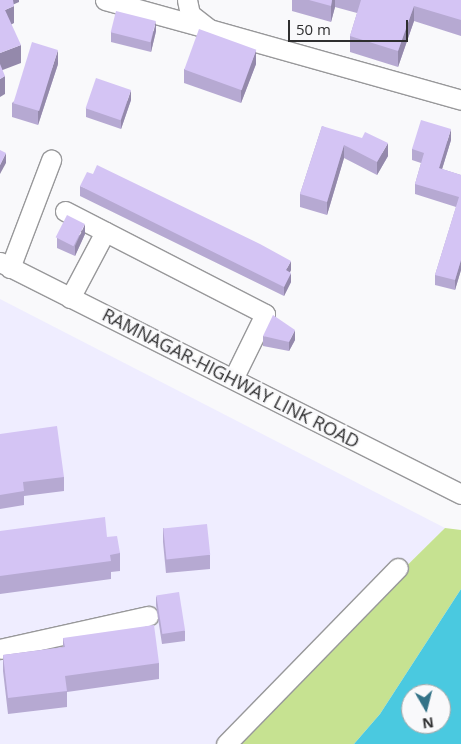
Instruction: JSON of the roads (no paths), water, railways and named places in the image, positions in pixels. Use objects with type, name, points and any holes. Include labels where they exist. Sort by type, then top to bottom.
[{"type":"street","points":[[105,0],[461,100]]},
{"type":"street","points":[[187,0],[190,14],[209,29]]},
{"type":"street","points":[[5,265],[51,160]]},
{"type":"street","points":[[65,211],[265,314],[233,379]]},
{"type":"street","points":[[70,298],[105,232]]},
{"type":"street","name":"RAMNAGAR-HIGHWAY LINK ROAD","points":[[5,265],[461,494]]},
{"type":"street","points":[[226,744],[398,568]]},
{"type":"street","points":[[0,649],[148,616]]},
{"type":"water","points":[[461,589],[461,744],[354,744],[380,714]]}]
